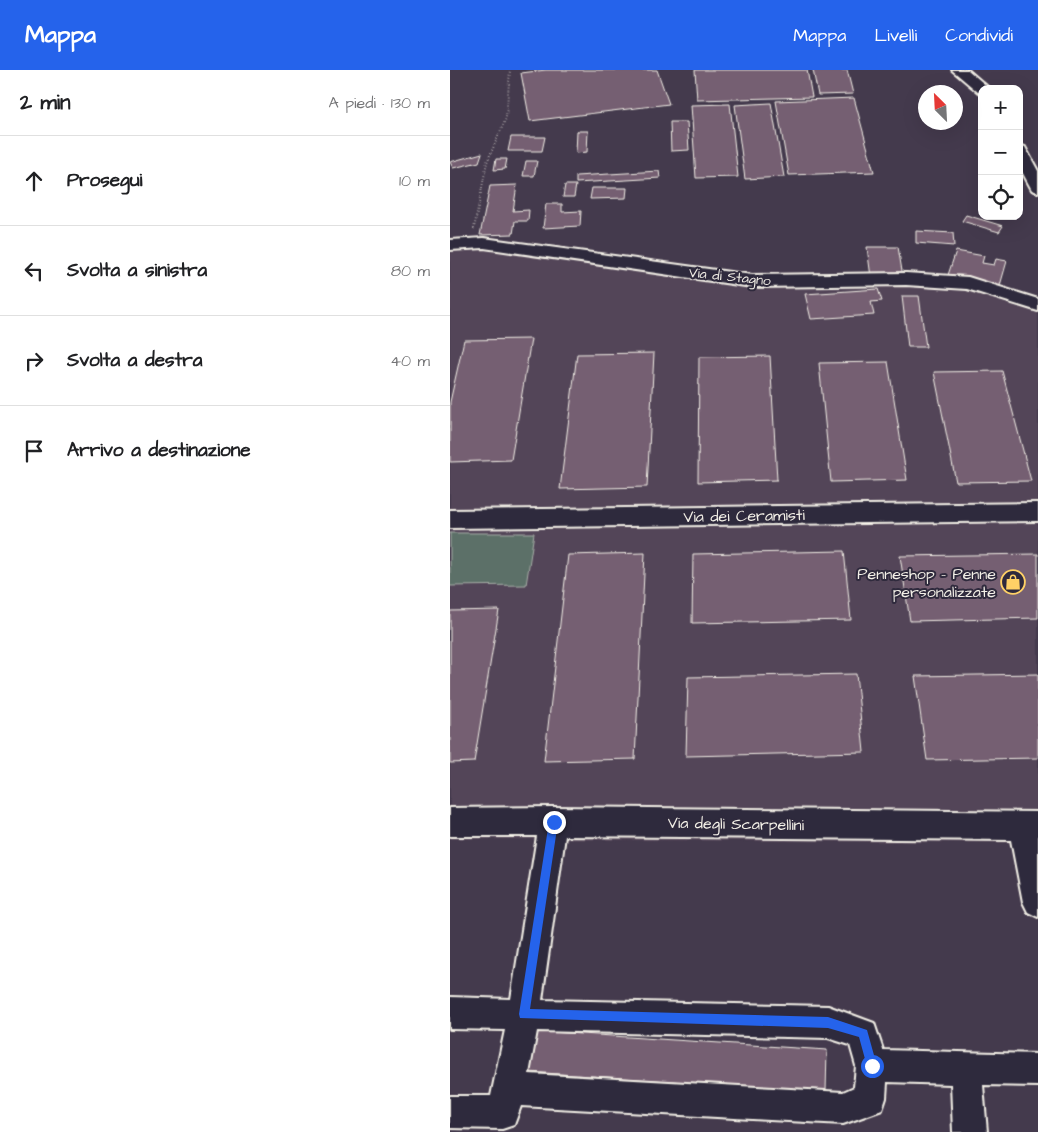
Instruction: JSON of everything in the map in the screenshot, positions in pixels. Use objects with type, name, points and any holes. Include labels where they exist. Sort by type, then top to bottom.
[{"type":"street","points":[[959,70],[978,85]]},
{"type":"street","points":[[1023,158],[1038,187]]},
{"type":"street","name":"Via di Stagno","points":[[450,245],[484,243],[752,281],[906,279],[968,283],[1038,305]]},
{"type":"street","name":"Via dei Ceramisti","points":[[450,518],[1038,512]]},
{"type":"street","name":"Via degli Scarpellini","points":[[450,822],[1030,825]]},
{"type":"street","points":[[450,1112],[502,1113],[510,1089],[524,1014],[554,822]]},
{"type":"street","points":[[1030,825],[1038,902]]},
{"type":"street","points":[[450,1013],[828,1022],[863,1034],[872,1066],[870,1098],[843,1108],[510,1089]]},
{"type":"street","points":[[872,1066],[1038,1070]]},
{"type":"street","points":[[966,1069],[970,1132]]},
{"type":"path","points":[[471,244],[487,162],[506,118],[510,70]]},
{"type":"shaded area","points":[[481,249],[766,289],[903,286],[964,290],[1038,313],[1038,843],[450,839],[450,250]]},
{"type":"green space","points":[[450,533],[534,533],[526,585],[450,586]]},
{"type":"building","points":[[546,70],[657,70],[669,104],[530,121],[521,73]]},
{"type":"building","points":[[695,70],[807,70],[812,97],[697,100]]},
{"type":"building","points":[[813,70],[847,70],[853,94],[818,95]]},
{"type":"building","points":[[854,98],[874,172],[789,175],[776,101]]},
{"type":"building","points":[[771,103],[784,177],[745,179],[735,105]]},
{"type":"building","points":[[730,104],[738,177],[696,178],[691,105]]},
{"type":"building","points":[[670,122],[687,122],[689,150],[671,151]]},
{"type":"building","points":[[577,131],[588,131],[587,152],[576,153]]},
{"type":"building","points":[[511,137],[545,137],[542,151],[508,151]]},
{"type":"building","points":[[482,153],[479,162],[453,168],[450,162]]},
{"type":"building","points":[[496,159],[507,159],[505,169],[494,170]]},
{"type":"building","points":[[526,161],[537,161],[534,176],[523,176]]},
{"type":"building","points":[[659,171],[660,178],[576,183],[576,176]]},
{"type":"building","points":[[517,185],[513,211],[529,210],[528,221],[515,221],[513,234],[480,235],[490,186]]},
{"type":"building","points":[[565,185],[576,185],[574,197],[563,197]]},
{"type":"building","points":[[592,188],[627,188],[626,198],[590,199]]},
{"type":"building","points":[[546,204],[562,204],[562,212],[581,211],[580,226],[543,228]]},
{"type":"building","points":[[966,215],[1003,226],[999,232],[962,221]]},
{"type":"building","points":[[916,231],[953,233],[954,246],[916,243]]},
{"type":"building","points":[[867,247],[898,247],[903,277],[871,277]]},
{"type":"building","points":[[956,251],[984,256],[982,263],[994,265],[996,259],[1007,261],[999,289],[947,278]]},
{"type":"building","points":[[878,289],[882,301],[871,302],[874,315],[811,319],[805,294]]},
{"type":"building","points":[[902,296],[919,296],[926,347],[908,347]]},
{"type":"building","points":[[531,339],[511,460],[450,462],[450,402],[464,340]]},
{"type":"building","points":[[654,353],[647,487],[560,489],[577,354]]},
{"type":"building","points":[[770,356],[777,480],[698,482],[699,357]]},
{"type":"building","points":[[888,362],[907,480],[831,482],[819,363]]},
{"type":"building","points":[[1002,371],[1031,481],[956,482],[934,372]]},
{"type":"building","points":[[844,551],[851,620],[692,623],[693,554]]},
{"type":"building","points":[[645,553],[635,759],[544,761],[568,555]]},
{"type":"building","points":[[1038,554],[1038,618],[910,621],[900,556]]},
{"type":"building","points":[[499,610],[474,762],[450,763],[450,611]]},
{"type":"building","points":[[856,674],[864,752],[686,756],[688,677]]},
{"type":"building","points":[[1038,674],[1038,758],[927,760],[915,676]]},
{"type":"building","points":[[505,1029],[827,1050],[826,1091],[497,1070]]},
{"type":"place","name":"Penneshop - Penne personalizzate","points":[[1013,582]]},
{"type":"route","points":[[554,822],[524,1014],[828,1022],[863,1034],[872,1066]]}]
